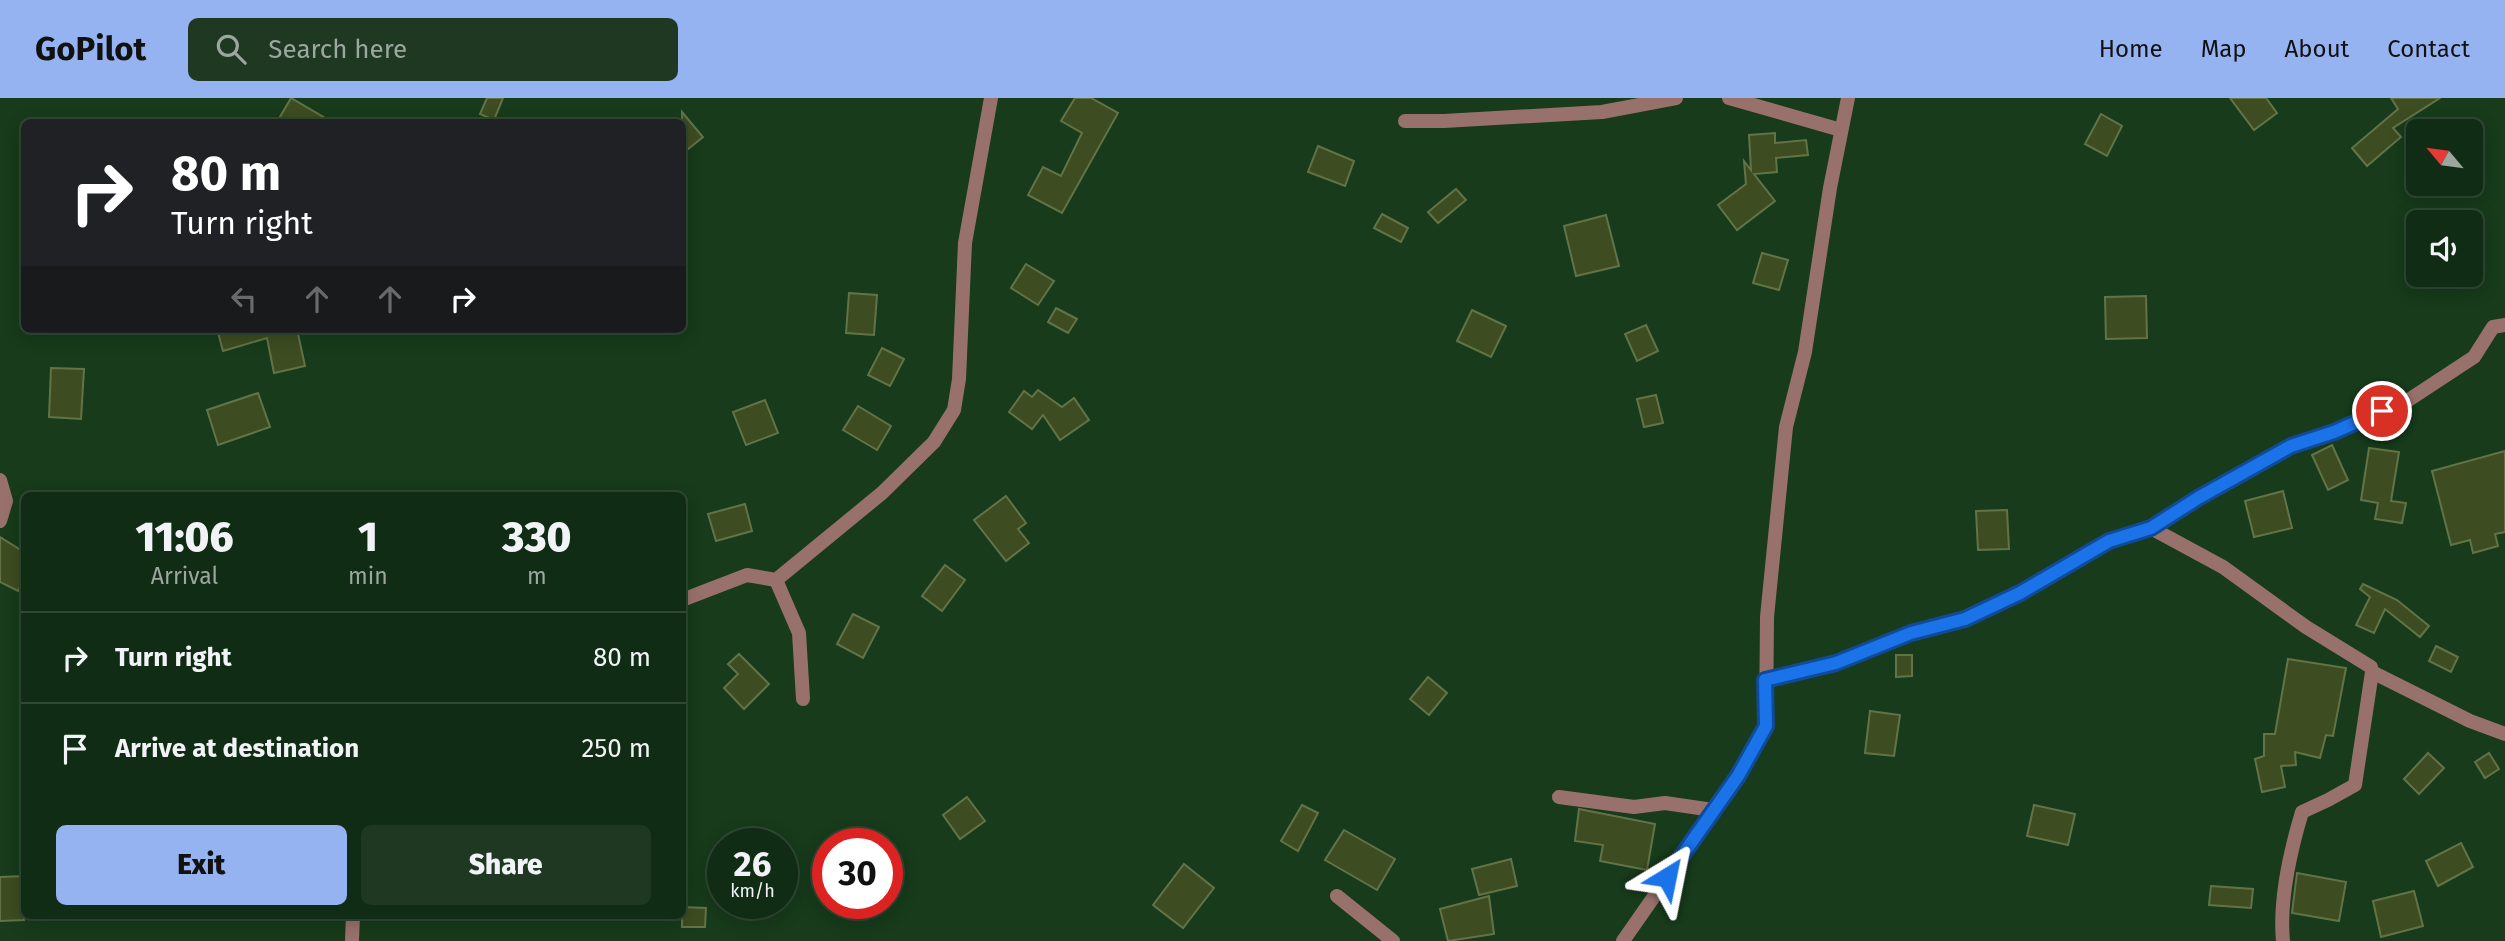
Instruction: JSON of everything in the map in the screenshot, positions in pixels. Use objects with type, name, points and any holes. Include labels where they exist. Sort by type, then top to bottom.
[{"type":"street","points":[[686,598],[747,575],[776,580],[882,493],[934,442],[954,410],[960,366],[965,243],[991,98]]},
{"type":"street","points":[[1405,121],[1602,112],[1676,98]]},
{"type":"street","points":[[1729,98],[1841,130]]},
{"type":"street","points":[[1623,941],[1738,776],[1766,726],[1768,617],[1786,426],[1805,352],[1830,188],[1848,98]]},
{"type":"street","points":[[1765,680],[1836,663],[1911,633],[1965,619],[2020,593],[2109,541],[2151,528],[2198,498],[2291,446],[2334,432],[2406,401],[2474,357],[2501,329]]},
{"type":"street","points":[[0,480],[6,501],[0,521]]},
{"type":"street","points":[[2151,528],[2223,567],[2306,627],[2371,667],[2355,785],[2302,812],[2292,846],[2282,923],[2283,941]]},
{"type":"street","points":[[776,580],[799,633],[803,699]]},
{"type":"street","points":[[2372,672],[2470,721],[2505,734]]},
{"type":"street","points":[[1559,797],[1634,807],[1665,803],[1713,810]]},
{"type":"street","points":[[1337,896],[1393,941]]},
{"type":"street","points":[[352,941],[354,919]]},
{"type":"building","points":[[291,98],[327,119],[279,119]]},
{"type":"building","points":[[487,98],[503,98],[494,119],[480,114]]},
{"type":"building","points":[[1075,98],[1091,98],[1118,113],[1062,213],[1028,195],[1043,167],[1061,176],[1082,133],[1061,121]]},
{"type":"building","points":[[2230,98],[2266,98],[2277,113],[2254,130]]},
{"type":"building","points":[[2391,98],[2440,98],[2393,128],[2401,137],[2367,166],[2352,148],[2398,109]]},
{"type":"building","points":[[682,112],[703,137],[686,151],[686,119],[682,119]]},
{"type":"building","points":[[2101,114],[2122,126],[2107,156],[2085,144]]},
{"type":"building","points":[[1775,133],[1775,143],[1806,140],[1808,155],[1776,158],[1777,172],[1754,174],[1775,201],[1737,230],[1718,205],[1746,184],[1744,161],[1751,170],[1749,135]]},
{"type":"building","points":[[1318,146],[1354,161],[1345,186],[1308,172]]},
{"type":"building","points":[[1456,189],[1466,200],[1438,223],[1428,212]]},
{"type":"building","points":[[1382,214],[1408,228],[1401,242],[1374,228]]},
{"type":"building","points":[[1606,215],[1619,266],[1576,276],[1564,226]]},
{"type":"building","points":[[1762,253],[1788,260],[1779,290],[1753,283]]},
{"type":"building","points":[[1026,264],[1054,281],[1038,305],[1011,288]]},
{"type":"building","points":[[849,293],[877,295],[874,335],[846,333]]},
{"type":"building","points":[[2146,296],[2147,338],[2106,339],[2105,297]]},
{"type":"building","points":[[1056,308],[1077,319],[1068,333],[1048,322]]},
{"type":"building","points":[[1472,310],[1506,326],[1491,357],[1457,341]]},
{"type":"building","points":[[1646,325],[1658,351],[1637,361],[1625,334]]},
{"type":"building","points":[[218,333],[298,333],[305,366],[274,373],[267,338],[223,351]]},
{"type":"building","points":[[882,348],[904,359],[890,386],[868,375]]},
{"type":"building","points":[[51,368],[84,369],[81,419],[49,417]]},
{"type":"building","points":[[1038,390],[1062,407],[1074,398],[1089,420],[1060,440],[1043,415],[1032,429],[1009,412],[1024,391],[1032,397]]},
{"type":"building","points":[[258,393],[270,427],[218,445],[207,410]]},
{"type":"building","points":[[1656,395],[1663,423],[1644,427],[1637,399]]},
{"type":"building","points":[[765,400],[778,433],[746,445],[733,412]]},
{"type":"building","points":[[858,406],[891,426],[877,450],[843,430]]},
{"type":"building","points":[[2332,445],[2348,480],[2328,490],[2312,455]]},
{"type":"building","points":[[2369,448],[2399,452],[2391,501],[2406,503],[2402,523],[2375,519],[2378,503],[2361,500]]},
{"type":"building","points":[[2505,451],[2505,532],[2495,534],[2498,546],[2473,553],[2470,540],[2451,545],[2432,471]]},
{"type":"building","points":[[2283,491],[2292,528],[2254,537],[2245,501]]},
{"type":"building","points":[[1006,496],[1026,523],[1018,529],[1029,543],[1006,561],[974,520]]},
{"type":"building","points":[[745,504],[752,531],[716,541],[708,514]]},
{"type":"building","points":[[2007,510],[2009,549],[1978,550],[1976,511]]},
{"type":"building","points":[[0,537],[21,550],[21,585],[18,591],[0,582]]},
{"type":"building","points":[[945,565],[965,580],[942,611],[922,596]]},
{"type":"building","points":[[2363,584],[2397,600],[2429,626],[2420,637],[2385,609],[2374,633],[2356,625],[2370,597],[2360,589]]},
{"type":"building","points":[[853,614],[879,627],[863,658],[837,644]]},
{"type":"building","points":[[2436,646],[2458,657],[2451,672],[2429,661]]},
{"type":"building","points":[[739,654],[769,684],[744,709],[724,688],[738,674],[728,664]]},
{"type":"building","points":[[1896,655],[1912,655],[1912,676],[1896,677]]},
{"type":"building","points":[[2288,659],[2346,668],[2333,736],[2326,735],[2320,758],[2295,752],[2296,765],[2281,766],[2285,787],[2262,792],[2255,759],[2264,756],[2264,734],[2275,734]]},
{"type":"building","points":[[1428,677],[1447,693],[1429,715],[1410,699]]},
{"type":"building","points":[[1870,711],[1900,715],[1894,756],[1865,753]]},
{"type":"building","points":[[2428,753],[2444,768],[2419,794],[2404,779]]},
{"type":"building","points":[[2489,753],[2499,769],[2485,778],[2475,762]]},
{"type":"building","points":[[967,797],[985,821],[960,839],[943,815]]},
{"type":"building","points":[[1302,805],[1318,813],[1298,851],[1281,841]]},
{"type":"building","points":[[2034,805],[2075,814],[2068,845],[2027,836]]},
{"type":"building","points":[[1579,809],[1655,824],[1647,870],[1600,861],[1603,845],[1575,841]]},
{"type":"building","points":[[1344,830],[1395,859],[1377,890],[1325,860]]},
{"type":"building","points":[[2461,843],[2473,867],[2438,886],[2426,861]]},
{"type":"building","points":[[1511,859],[1517,886],[1479,895],[1472,869]]},
{"type":"building","points":[[1184,864],[1214,888],[1183,928],[1153,905]]},
{"type":"building","points":[[2297,873],[2346,882],[2339,921],[2292,913]]},
{"type":"building","points":[[21,876],[21,919],[24,920],[0,921],[0,877]]},
{"type":"building","points":[[2211,886],[2253,889],[2251,908],[2209,905]]},
{"type":"building","points":[[2414,891],[2423,926],[2381,937],[2373,901]]},
{"type":"building","points":[[1489,896],[1494,934],[1448,941],[1440,909]]},
{"type":"building","points":[[686,907],[706,908],[705,927],[682,927],[682,919],[686,919]]},
{"type":"route","points":[[1667,877],[1738,776],[1766,726],[1765,680],[1836,663],[1911,633],[1965,619],[2020,593],[2109,541],[2151,528],[2198,498],[2291,446],[2334,432],[2382,411]]}]
